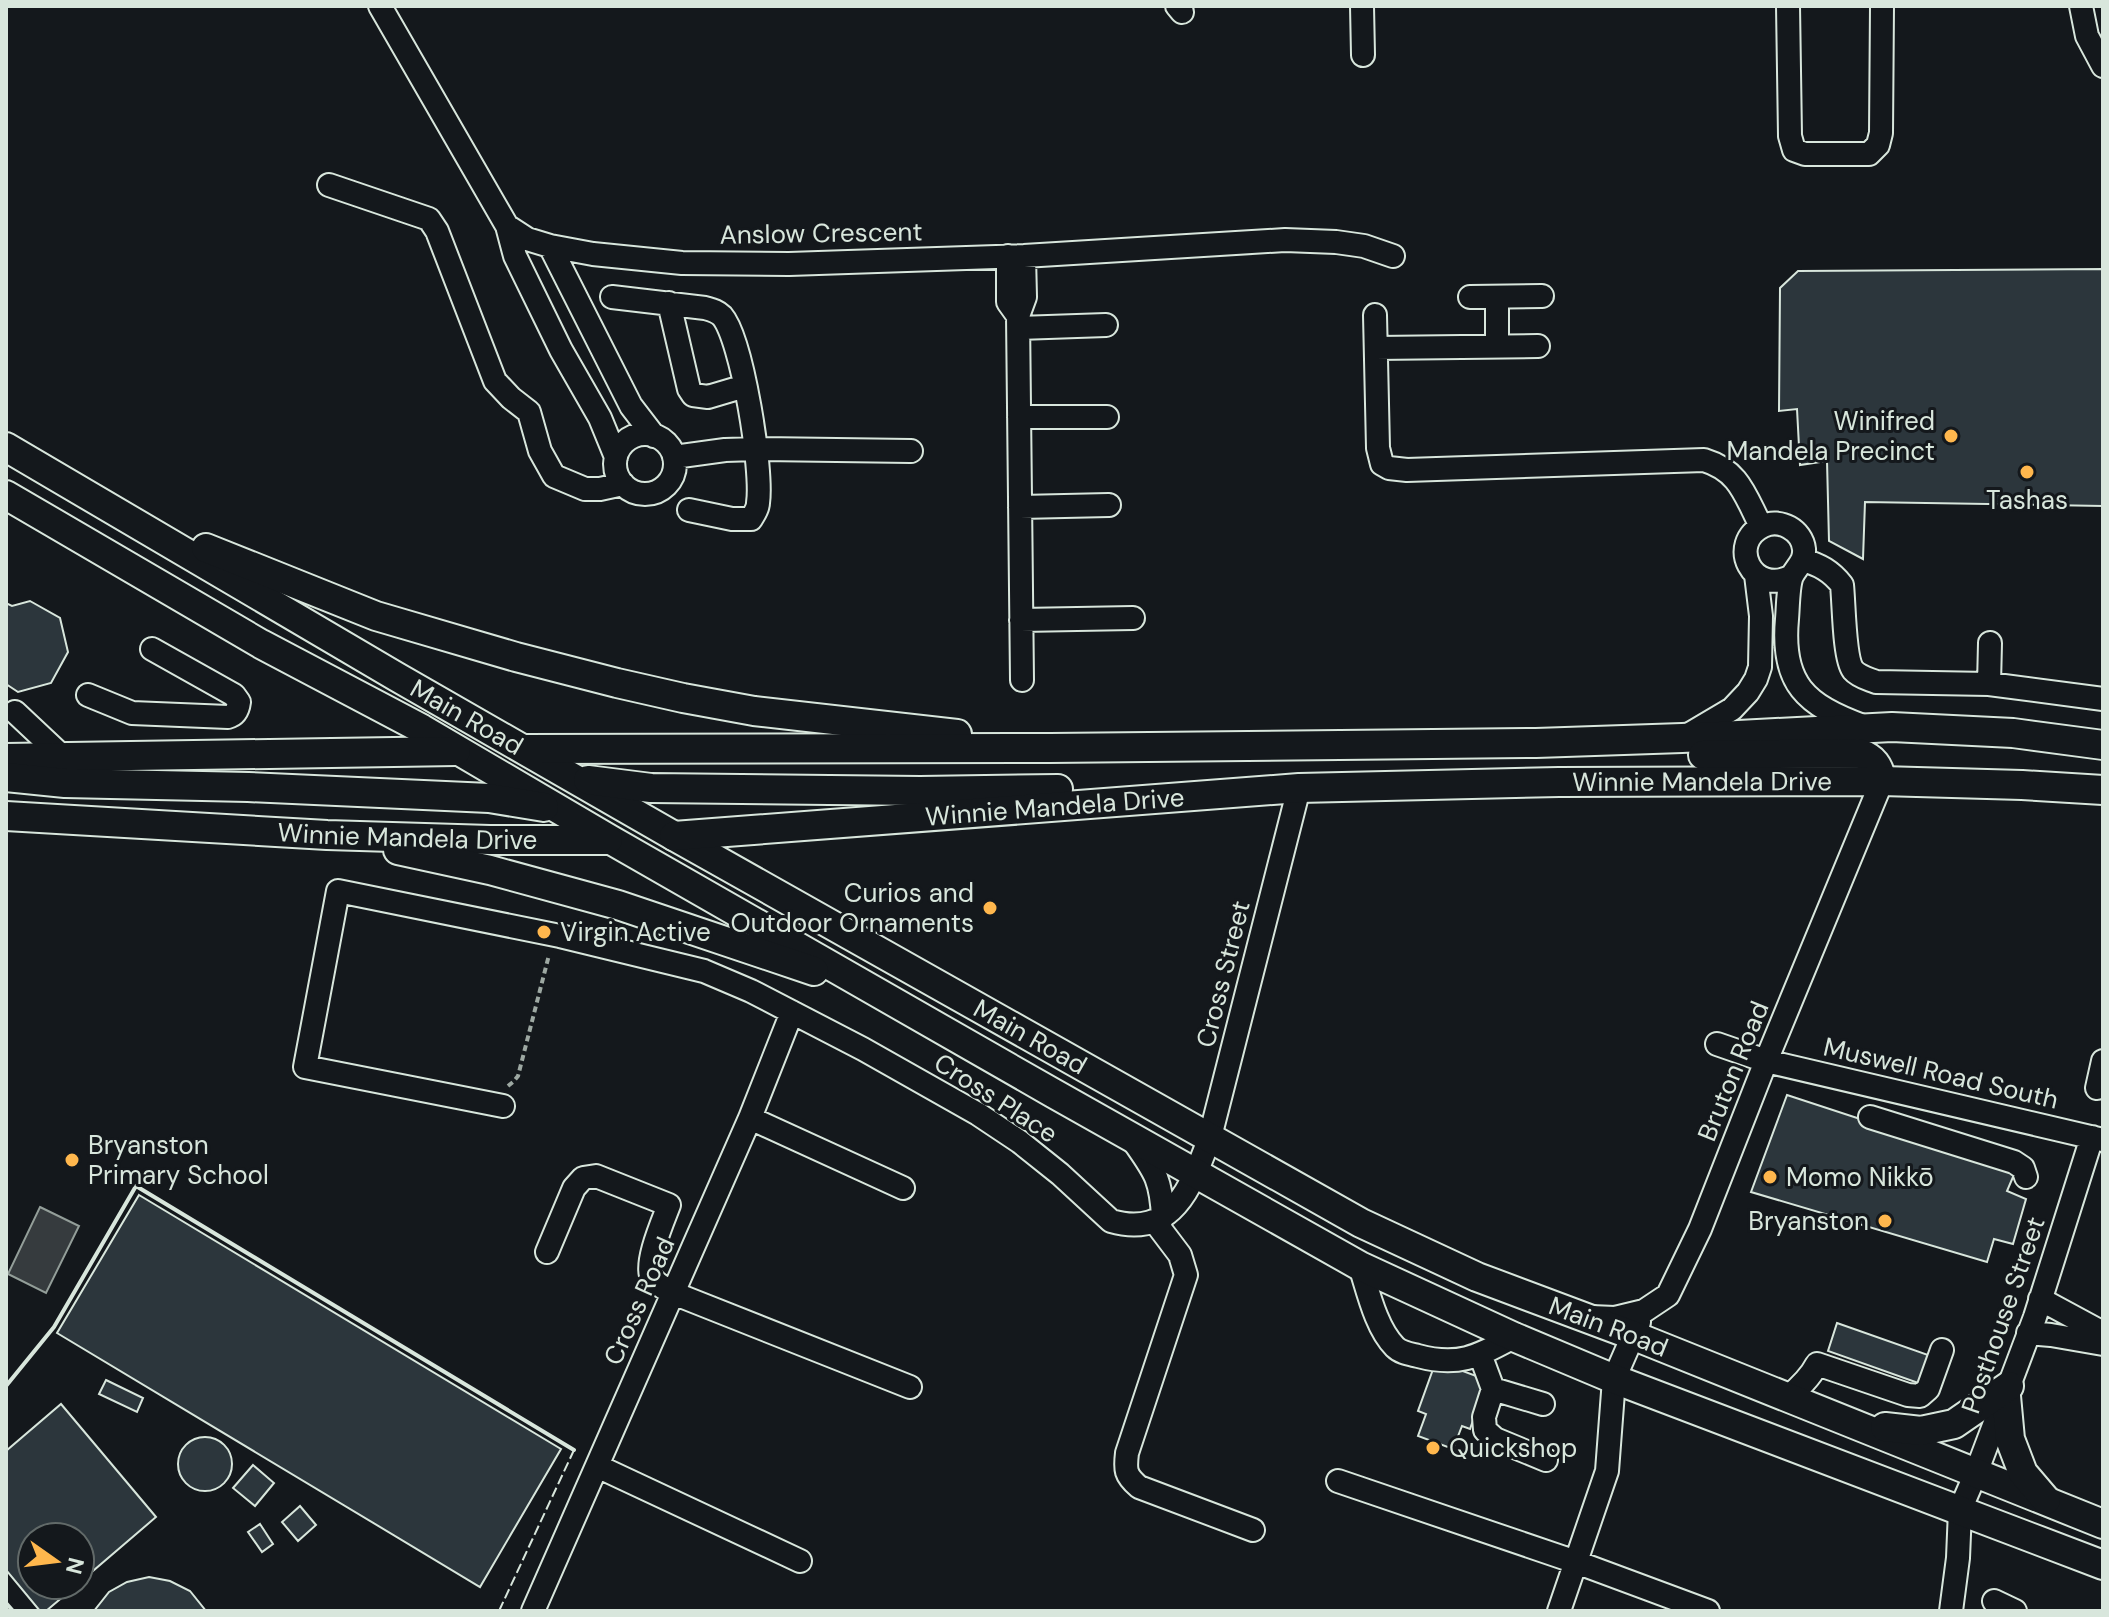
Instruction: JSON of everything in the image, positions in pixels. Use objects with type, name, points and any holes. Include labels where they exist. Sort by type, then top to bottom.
[{"type":"main road","name":"Main Road","points":[[6,447],[521,749],[1361,1223],[1477,1277],[1582,1317],[1638,1323],[1787,1398],[2103,1524]]},
{"type":"main road","name":"Main Road","points":[[6,496],[261,644],[459,751],[1360,1266],[1614,1379],[2103,1565]]},
{"type":"main road","points":[[123,514],[376,616],[617,683],[754,711],[925,729],[1050,748]]},
{"type":"main road","name":"Winnie Mandela Drive","points":[[6,758],[521,749],[1536,743],[1892,727],[2013,733],[2103,745]]},
{"type":"main road","points":[[1536,743],[1549,753],[1560,756],[1859,753],[1873,759],[1882,781]]},
{"type":"main road","points":[[459,751],[573,778],[651,788],[1074,789],[1154,798]]},
{"type":"main road","points":[[6,777],[65,783],[248,787],[489,798],[560,809],[674,836]]},
{"type":"main road","name":"Winnie Mandela Drive","points":[[6,816],[327,835],[611,840],[1299,788],[1559,782],[1882,781],[2103,790]]},
{"type":"main road","points":[[327,835],[490,870],[618,905],[883,995]]},
{"type":"main road","points":[[1848,1423],[1921,1431],[1954,1424],[2008,1391],[2010,1439],[2023,1473],[2048,1502]]},
{"type":"street","points":[[380,6],[507,226],[515,256],[561,350],[600,418],[616,457]]},
{"type":"street","points":[[1362,6],[1363,55]]},
{"type":"street","points":[[1788,6],[1790,136],[1794,150],[1805,154],[1869,154],[1878,145],[1881,133],[1882,6]]},
{"type":"street","points":[[2081,6],[2087,36],[2103,66]]},
{"type":"street","points":[[329,185],[429,219],[437,231],[495,381],[529,412],[540,451],[554,476],[585,489],[623,484]]},
{"type":"street","name":"Anslow Crescent","points":[[507,226],[527,239],[550,246],[593,254],[682,263],[789,264],[1016,256],[1285,240],[1364,246],[1393,256]]},
{"type":"street","points":[[550,246],[631,406],[654,436]]},
{"type":"street","points":[[1016,256],[1008,302],[1018,322],[1022,680]]},
{"type":"street","points":[[1470,297],[1542,296]]},
{"type":"street","points":[[612,297],[705,308],[716,311],[729,328],[745,386],[757,449],[758,505],[751,519],[732,519],[689,510]]},
{"type":"street","points":[[1497,297],[1497,346]]},
{"type":"street","points":[[545,317],[578,300]]},
{"type":"street","points":[[669,303],[693,395],[708,397],[745,386]]},
{"type":"street","points":[[1375,315],[1378,448],[1382,464],[1389,468],[1407,470],[1704,460],[1720,465],[1735,477],[1761,526]]},
{"type":"street","points":[[1018,322],[1106,325]]},
{"type":"street","points":[[1376,348],[1538,346]]},
{"type":"street","points":[[1019,417],[1107,417]]},
{"type":"street","points":[[645,434],[663,440],[670,448],[675,467],[667,485],[649,494],[639,494],[623,484],[615,466],[620,448],[627,441],[645,434]]},
{"type":"street","points":[[674,457],[757,449],[911,451]]},
{"type":"street","points":[[1020,507],[1109,505]]},
{"type":"street","points":[[1870,728],[1832,715],[1814,703],[1802,692],[1791,672],[1786,627],[1798,568],[1804,550],[1797,533],[1789,527],[1770,523],[1761,526],[1748,540],[1746,549],[1750,568],[1756,575],[1764,580],[1784,581],[1798,568],[1821,566],[1835,575],[1842,585],[1848,659],[1861,676],[1876,682],[1989,684],[2103,699]]},
{"type":"street","points":[[1682,738],[1732,709],[1756,679],[1760,667],[1761,616],[1756,575]]},
{"type":"street","points":[[1021,620],[1133,618]]},
{"type":"street","points":[[1989,684],[1990,643]]},
{"type":"street","points":[[88,695],[138,714],[228,717],[237,711],[239,702],[234,695],[152,649]]},
{"type":"street","points":[[15,712],[64,758]]},
{"type":"street","name":"Bruton Road","points":[[1559,1611],[1607,1471],[1614,1379],[1638,1323],[1668,1295],[1700,1229],[1882,781]]},
{"type":"street","name":"Cross Street","points":[[1197,1173],[1210,1137],[1299,788]]},
{"type":"street","name":"Cross Place","points":[[504,1097],[305,1067],[338,891],[560,936],[704,971],[792,1012],[978,1114],[1060,1174],[1111,1221],[1121,1224],[1159,1220]]},
{"type":"street","name":"Cross Road","points":[[533,1611],[750,1118],[792,1012]]},
{"type":"street","name":"Muswell Road South","points":[[1717,1044],[1766,1061],[2098,1138]]},
{"type":"street","points":[[2097,1088],[2103,1061]]},
{"type":"street","points":[[1870,1117],[2014,1162],[2023,1168],[2026,1177]]},
{"type":"street","points":[[750,1118],[903,1188]]},
{"type":"street","points":[[1131,1137],[1155,1173],[1161,1193],[1159,1220],[1180,1255],[1186,1275],[1127,1453],[1125,1470],[1139,1487],[1253,1530]]},
{"type":"street","name":"Posthouse Street","points":[[1960,1510],[2008,1391],[2098,1138]]},
{"type":"street","points":[[1159,1220],[1180,1201],[1197,1173]]},
{"type":"street","points":[[547,1252],[574,1188],[583,1178],[596,1176],[705,1219]]},
{"type":"street","points":[[669,1205],[649,1264],[650,1276],[656,1282],[673,1293],[910,1387]]},
{"type":"street","points":[[1360,1266],[1374,1310],[1396,1349],[1401,1352],[1441,1360],[1461,1360],[1514,1337]]},
{"type":"street","points":[[2040,1299],[2103,1333]]},
{"type":"street","points":[[2028,1333],[2103,1344]]},
{"type":"street","points":[[1787,1398],[1813,1373],[1817,1364],[1917,1397],[1928,1389],[1942,1350]]},
{"type":"street","points":[[1480,1354],[1493,1389],[1484,1417],[1485,1430],[1495,1439],[1546,1460]]},
{"type":"street","points":[[1493,1389],[1543,1404]]},
{"type":"street","points":[[597,1466],[800,1561]]},
{"type":"street","points":[[1338,1481],[1576,1562],[1708,1611]]},
{"type":"street","points":[[1951,1611],[1960,1510]]},
{"type":"street","points":[[1994,1601],[2015,1611]]},
{"type":"path","points":[[504,1097],[518,1076],[552,943],[560,936]]},
{"type":"shaded area","points":[[40,1207],[79,1226],[46,1293],[8,1274]]},
{"type":"building","name":"Winifred Mandela Precinct","points":[[2103,269],[2103,506],[1865,502],[1863,559],[1829,541],[1827,461],[1800,465],[1797,409],[1779,411],[1780,288],[1798,271]]},
{"type":"building","points":[[30,601],[60,618],[68,652],[51,683],[18,692],[6,684],[6,603],[12,606]]},
{"type":"building","points":[[1787,1095],[2016,1170],[2007,1191],[2026,1199],[2013,1244],[1994,1239],[1987,1262],[1751,1192]]},
{"type":"building","points":[[139,1195],[561,1449],[480,1587],[57,1333]]},
{"type":"building","points":[[1837,1323],[1931,1356],[1921,1384],[1828,1351]]},
{"type":"building","points":[[1436,1361],[1487,1380],[1470,1429],[1462,1426],[1453,1449],[1418,1436],[1426,1414],[1418,1411]]},
{"type":"building","points":[[106,1380],[143,1398],[137,1412],[99,1394]]},
{"type":"building","points":[[61,1404],[156,1517],[96,1568],[96,1521],[16,1521],[16,1582],[6,1570],[6,1451]]},
{"type":"building","points":[[205,1437],[224,1445],[232,1464],[224,1483],[205,1491],[186,1483],[178,1464],[186,1445]]},
{"type":"building","points":[[253,1465],[274,1483],[255,1506],[233,1488]]},
{"type":"building","points":[[300,1506],[316,1525],[298,1541],[282,1522]]},
{"type":"building","points":[[260,1524],[273,1544],[262,1552],[248,1532]]},
{"type":"building","points":[[149,1577],[170,1581],[190,1591],[206,1611],[94,1611],[109,1592],[127,1582]]},
{"type":"building","points":[[32,1601],[58,1601],[46,1611],[40,1611]]},
{"type":"fence","points":[[499,1611],[574,1450]]},
{"type":"wall","points":[[6,1386],[54,1327],[136,1186],[574,1450]]},
{"type":"wall","points":[[6,1603],[13,1611]]},
{"type":"place","name":"Winifred Mandela Precinct","points":[[1951,436]]},
{"type":"place","name":"Tashas","points":[[2027,472]]},
{"type":"place","name":"Curios and Outdoor Ornaments","points":[[990,908]]},
{"type":"place","name":"Virgin Active","points":[[544,932]]},
{"type":"place","name":"Bryanston Primary School","points":[[72,1160]]},
{"type":"place","name":"Momo Nikkō","points":[[1770,1177]]},
{"type":"place","name":"Bryanston","points":[[1885,1221]]},
{"type":"place","name":"Quickshop","points":[[1433,1448]]}]
